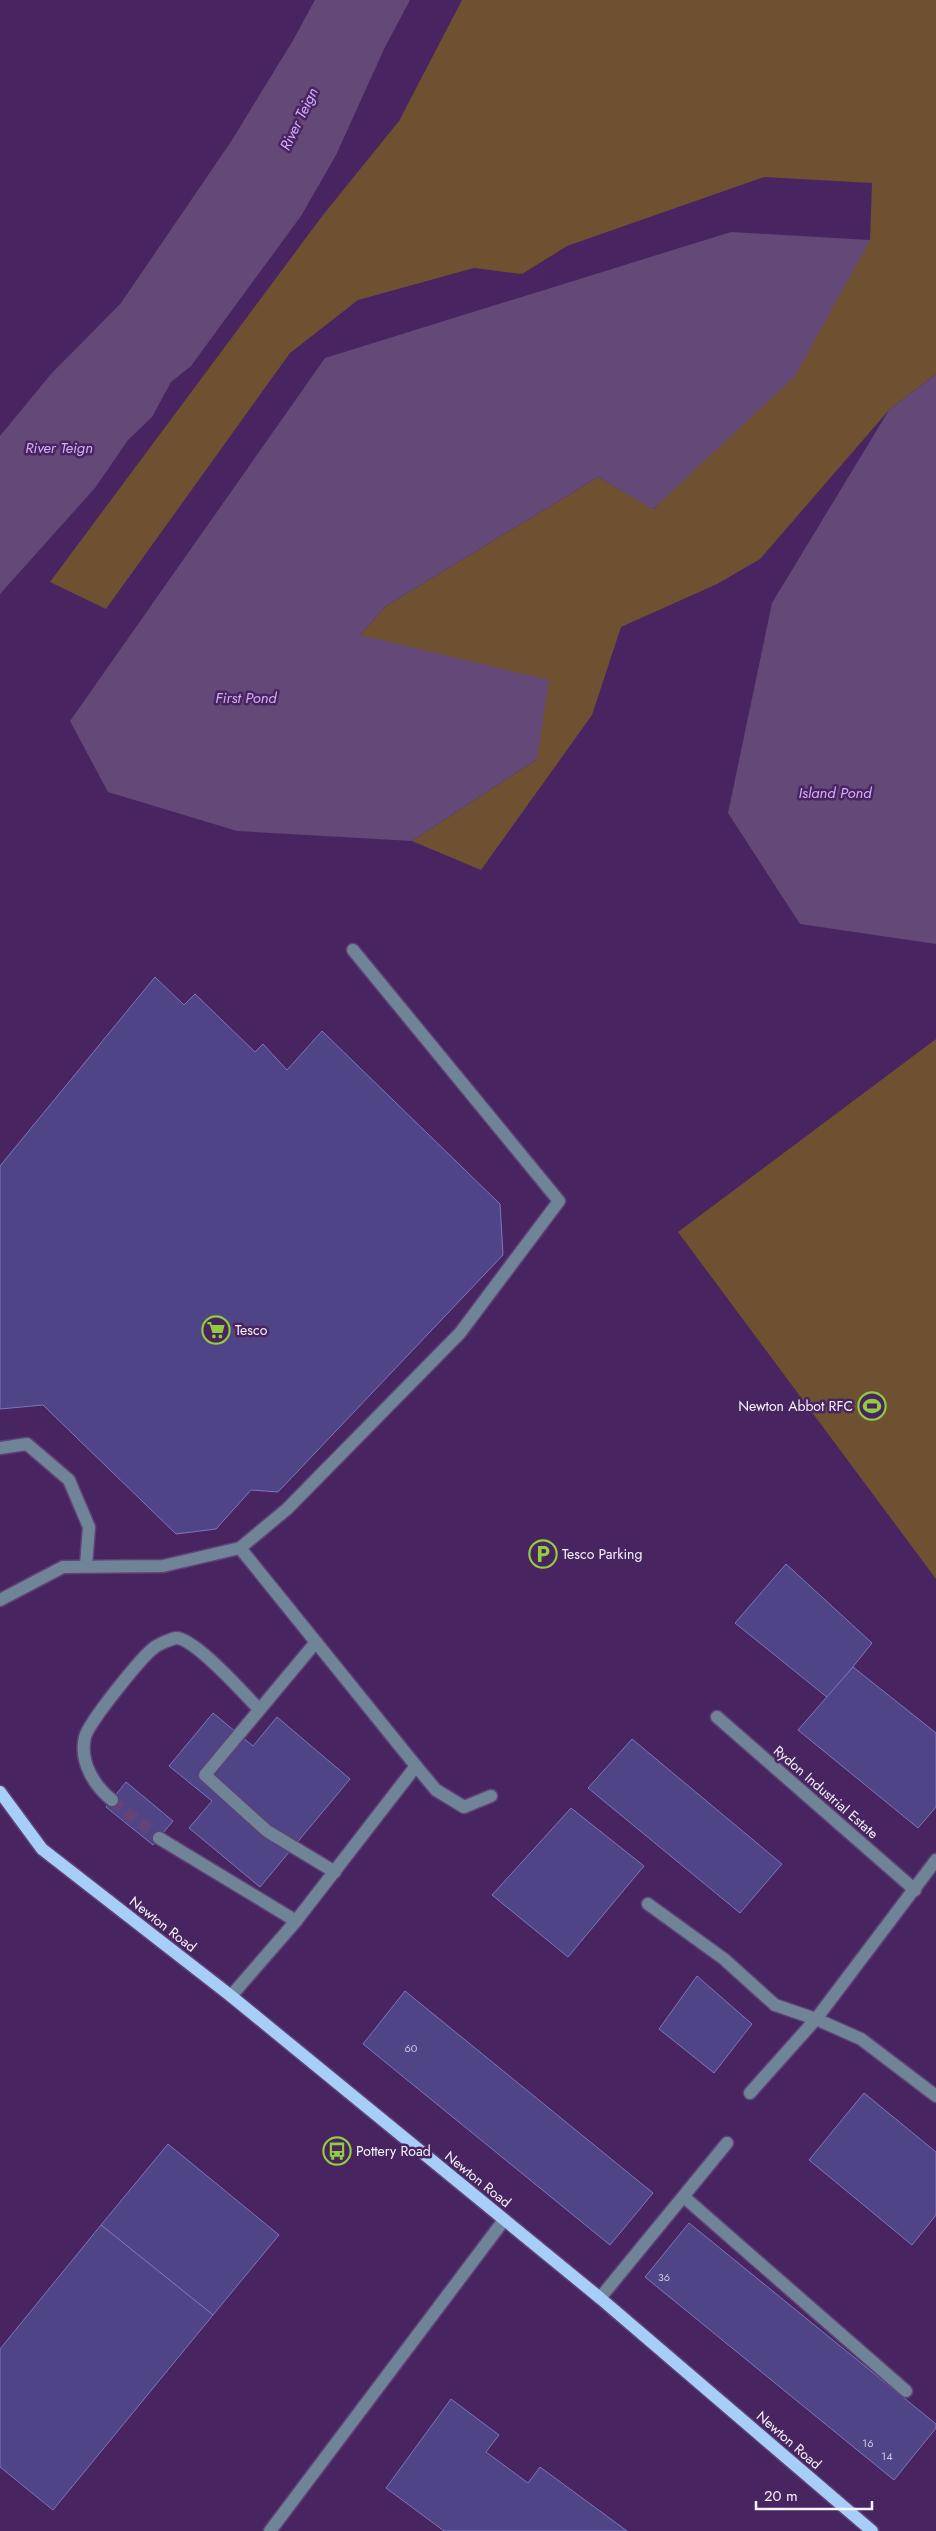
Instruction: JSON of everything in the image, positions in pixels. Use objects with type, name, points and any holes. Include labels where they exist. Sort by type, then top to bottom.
[{"type":"main road","name":"Newton Road","points":[[0,1792],[42,1849],[231,1996],[600,2298],[872,2531]]},
{"type":"street","points":[[0,1600],[63,1567],[164,1566],[240,1548],[287,1509],[460,1333],[559,1202],[354,950]]},
{"type":"street","points":[[0,1448],[27,1444],[69,1480],[89,1527],[86,1566]]},
{"type":"street","points":[[240,1548],[436,1790],[464,1807],[491,1796]]},
{"type":"street","points":[[112,1800],[99,1790],[86,1763],[85,1737],[98,1713],[155,1647],[176,1638],[193,1643],[259,1709]]},
{"type":"street","points":[[316,1642],[205,1775],[267,1830],[335,1872]]},
{"type":"street","name":"Rydon Industrial Estate","points":[[717,1717],[915,1890]]},
{"type":"street","points":[[231,1996],[296,1921],[416,1766]]},
{"type":"street","points":[[159,1838],[296,1921]]},
{"type":"street","points":[[750,2093],[816,2019],[936,1860]]},
{"type":"street","points":[[648,1904],[724,1960],[775,2004],[816,2019],[861,2039],[936,2096]]},
{"type":"street","points":[[600,2298],[727,2143]]},
{"type":"street","points":[[684,2197],[906,2391]]},
{"type":"street","points":[[270,2531],[504,2220]]},
{"type":"shaded area","points":[[462,0],[936,0],[936,374],[889,410],[760,559],[717,584],[621,627],[592,715],[481,870],[412,841],[537,759],[360,635],[386,606],[598,477],[654,509],[870,240],[872,183],[764,177],[567,246],[522,274],[474,268],[358,300],[290,353],[106,609],[50,582],[323,215],[399,121]]},
{"type":"shaded area","name":"Newton Abbot RFC","points":[[936,1039],[936,1579],[678,1232]]},
{"type":"water","name":"River Teign","points":[[315,0],[410,0],[385,47],[336,155],[301,216],[191,366],[171,382],[152,417],[128,440],[95,488],[0,594],[0,436],[51,374],[121,303],[232,140],[292,42]]},
{"type":"water","name":"First Pond","points":[[731,232],[870,240],[795,376],[653,509],[598,477],[386,606],[360,635],[549,680],[537,759],[412,841],[237,831],[108,792],[70,721],[325,358]]},
{"type":"water","name":"Island Pond","points":[[936,374],[936,944],[800,924],[728,813],[772,603],[889,410]]},
{"type":"building","name":"Tesco","points":[[155,977],[184,1005],[195,994],[255,1052],[263,1044],[287,1070],[322,1031],[500,1204],[503,1255],[278,1492],[251,1490],[216,1529],[176,1534],[43,1405],[0,1409],[0,1166]]},
{"type":"building","points":[[786,1564],[872,1643],[828,1698],[735,1623]]},
{"type":"building","points":[[853,1667],[936,1733],[936,1807],[918,1828],[798,1730]]},
{"type":"building","points":[[213,1713],[253,1746],[277,1717],[350,1779],[260,1887],[189,1828],[212,1801],[169,1766]]},
{"type":"building","points":[[632,1739],[782,1864],[740,1913],[588,1788]]},
{"type":"building","points":[[126,1782],[173,1821],[153,1845],[106,1807]]},
{"type":"building","points":[[571,1808],[644,1866],[568,1957],[492,1895]]},
{"type":"building","points":[[697,1976],[752,2024],[714,2073],[659,2029]]},
{"type":"building","points":[[405,1991],[653,2193],[610,2245],[363,2044]]},
{"type":"building","points":[[864,2093],[936,2152],[936,2215],[912,2245],[809,2160]]},
{"type":"building","points":[[168,2144],[279,2235],[213,2315],[101,2225]]},
{"type":"building","points":[[689,2223],[936,2424],[936,2428],[894,2480],[645,2277]]},
{"type":"building","points":[[101,2225],[213,2315],[53,2510],[0,2467],[0,2349]]},
{"type":"building","points":[[451,2399],[499,2435],[486,2452],[528,2483],[540,2467],[627,2531],[444,2531],[386,2488]]},
{"type":"tunnel","points":[[112,1800],[159,1838]]},
{"type":"place","name":"Tesco","points":[[216,1330]]},
{"type":"place","name":"Newton Abbot RFC","points":[[872,1406]]},
{"type":"place","name":"Tesco Parking","points":[[543,1554]]},
{"type":"place","name":"Pottery Road","points":[[337,2151]]}]
